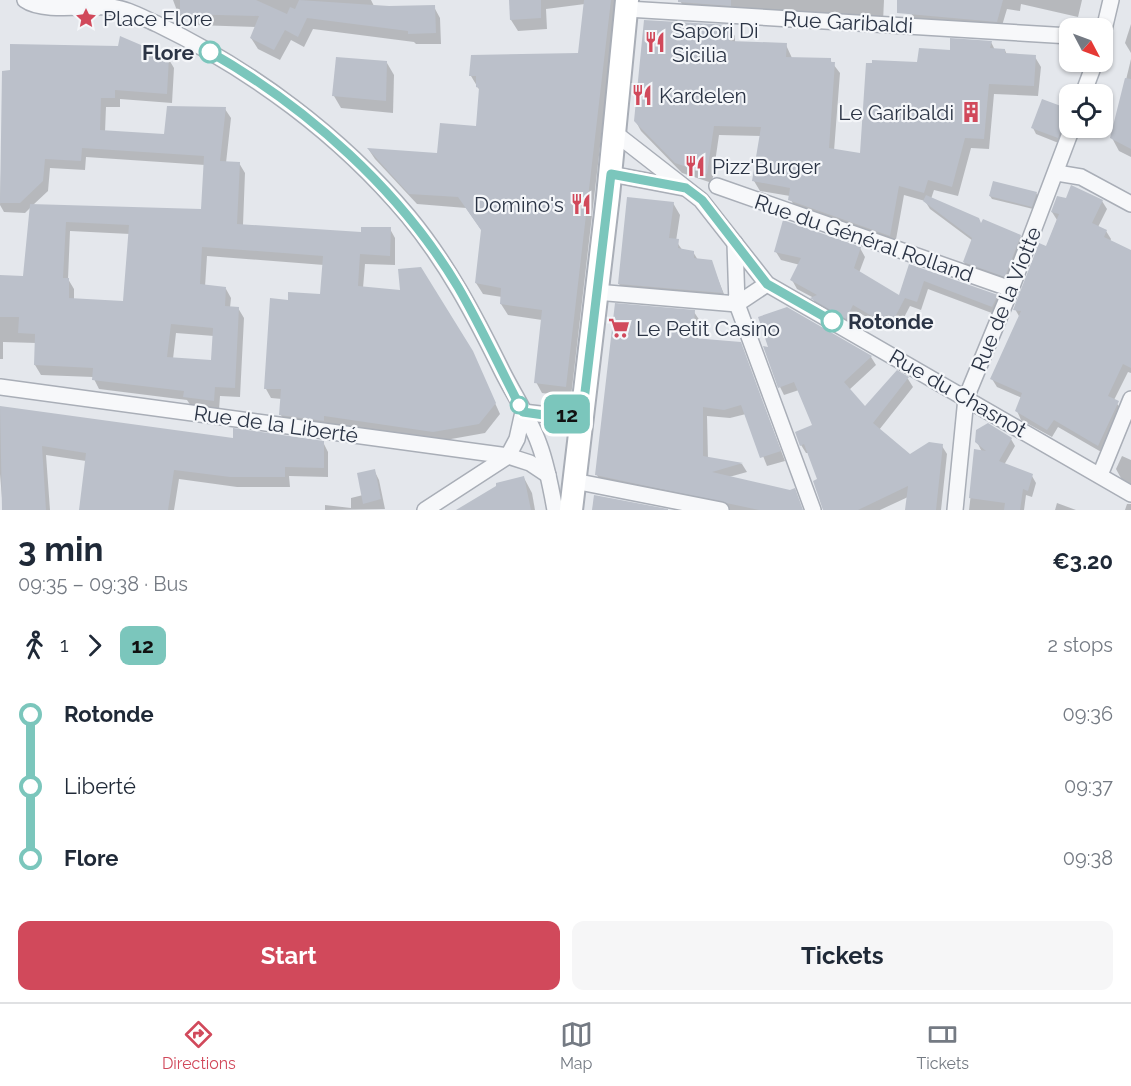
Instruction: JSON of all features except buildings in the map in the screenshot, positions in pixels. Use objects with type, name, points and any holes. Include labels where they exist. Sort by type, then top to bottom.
[{"type":"main road","points":[[571,510],[611,174],[627,4]]},
{"type":"street","points":[[26,0],[39,6],[113,7],[132,13],[232,64],[309,119],[366,171],[408,216],[431,247],[475,317],[539,441],[555,510]]},
{"type":"street","points":[[1107,18],[1111,0]]},
{"type":"street","name":"Rue Garibaldi","points":[[627,4],[1059,35]]},
{"type":"street","name":"Rue du Chasnot","points":[[615,133],[702,200],[767,284],[1131,494]]},
{"type":"street","name":"Rue de la Viotte","points":[[955,510],[966,398],[1057,173],[1069,138]]},
{"type":"street","points":[[1057,173],[1081,177],[1131,204]]},
{"type":"street","points":[[611,174],[686,188]]},
{"type":"street","name":"Rue du Général Rolland","points":[[717,186],[1011,289]]},
{"type":"street","points":[[735,243],[737,304],[813,510]]},
{"type":"street","points":[[596,292],[737,304],[767,284]]},
{"type":"street","name":"Rue de la Liberté","points":[[0,387],[508,456],[530,463],[548,475]]},
{"type":"street","points":[[1100,475],[1131,399]]},
{"type":"street","points":[[523,412],[558,417],[583,409]]},
{"type":"street","points":[[425,510],[508,456],[517,439],[523,412]]},
{"type":"street","points":[[574,481],[721,510]]},
{"type":"bus line","name":"12","points":[[210,52],[246,73],[309,119],[366,171],[408,216],[457,285],[523,412],[558,417],[583,409],[611,174],[686,188],[702,200],[767,284],[832,321]]},
{"type":"place","name":"Place Flore","points":[[86,18]]},
{"type":"place","name":"Sapori Di Sicilia","points":[[655,42]]},
{"type":"place","name":"Flore","points":[[210,52]]},
{"type":"place","name":"Kardelen","points":[[642,95]]},
{"type":"place","name":"Le Garibaldi","points":[[971,112]]},
{"type":"place","name":"Pizz'Burger","points":[[695,166]]},
{"type":"place","name":"Domino's","points":[[581,204]]},
{"type":"place","name":"Rotonde","points":[[832,321]]},
{"type":"place","name":"Le Petit Casino","points":[[619,328]]}]
